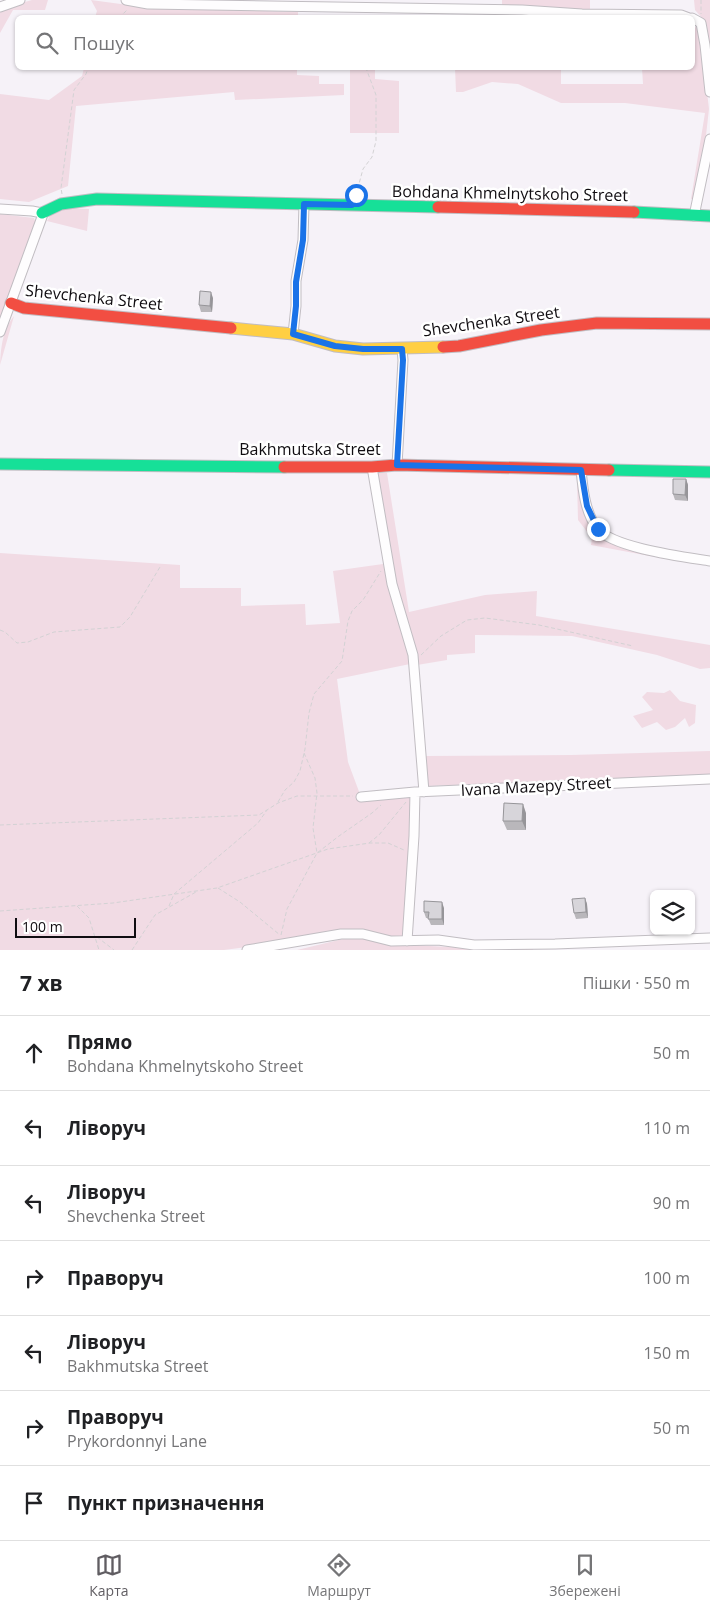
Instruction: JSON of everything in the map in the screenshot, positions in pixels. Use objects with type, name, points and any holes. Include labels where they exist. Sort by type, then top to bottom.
[{"type":"street","points":[[0,7],[20,0]]},
{"type":"street","points":[[126,0],[148,4],[504,9],[632,15]]},
{"type":"street","points":[[695,22],[705,45],[710,92]]},
{"type":"street","points":[[694,216],[710,139]]},
{"type":"street","name":"Bohdana Khmelnytskoho Street","points":[[42,213],[64,203],[97,199],[710,216]]},
{"type":"street","points":[[293,334],[296,282],[303,240],[304,204]]},
{"type":"street","points":[[0,209],[42,213],[41,221],[0,332]]},
{"type":"street","name":"Shevchenka Street","points":[[11,303],[24,308],[293,334],[335,346],[363,349],[459,346],[541,330],[596,323],[710,324]]},
{"type":"street","points":[[397,465],[403,369],[402,349]]},
{"type":"street","name":"Bakhmutska Street","points":[[0,464],[372,467],[397,465],[710,472]]},
{"type":"street","points":[[372,467],[388,560],[399,610],[410,640],[413,662],[419,792],[412,858],[407,941]]},
{"type":"street","points":[[581,470],[590,516],[598,529],[606,536],[616,541],[654,551],[710,561]]},
{"type":"street","name":"Ivana Mazepy Street","points":[[362,797],[419,792],[710,779]]},
{"type":"street","points":[[247,950],[341,934],[363,934],[391,941],[438,940],[474,945],[710,938]]},
{"type":"path","points":[[695,17],[701,0]]},
{"type":"path","points":[[64,203],[61,188],[74,90],[87,70]]},
{"type":"path","points":[[352,205],[363,169],[372,157],[376,141],[376,95],[367,70]]},
{"type":"path","points":[[278,803],[285,790],[294,782],[300,770],[314,694],[342,661],[348,621],[352,611],[363,600],[388,560]]},
{"type":"path","points":[[0,630],[18,642],[28,642],[54,632],[120,627],[130,617],[160,567]]},
{"type":"path","points":[[413,662],[442,636],[467,620],[485,618],[539,625],[633,646]]},
{"type":"path","points":[[304,752],[315,778],[316,796],[313,828],[317,853]]},
{"type":"path","points":[[368,843],[379,835],[419,792]]},
{"type":"path","points":[[217,888],[240,902],[281,936],[287,909],[317,853],[372,814],[392,794]]},
{"type":"path","points":[[0,825],[259,815],[278,803],[297,796],[362,797]]},
{"type":"path","points":[[169,906],[174,894],[258,823],[268,810]]},
{"type":"path","points":[[0,911],[113,902],[217,888],[328,849],[368,843],[388,843],[402,848],[412,858]]},
{"type":"path","points":[[132,950],[155,915],[198,890]]},
{"type":"path","points":[[77,905],[89,918],[100,950]]},
{"type":"path","points":[[96,936],[114,950]]},
{"type":"shaded area","points":[[32,0],[48,0],[45,10],[13,10],[0,33],[0,9]]},
{"type":"shaded area","points":[[91,0],[150,8],[298,12],[298,15],[96,15],[97,11]]},
{"type":"shaded area","points":[[502,0],[590,0],[590,10],[502,5]]},
{"type":"shaded area","points":[[694,0],[710,0],[710,70],[703,19],[695,10]]},
{"type":"shaded area","points":[[695,27],[700,33],[709,109],[704,153],[694,199],[691,199],[705,113],[625,103],[561,103],[518,84],[492,82],[463,92],[456,92],[455,70],[561,70],[561,84],[643,84],[642,70],[695,70]]},
{"type":"shaded area","points":[[84,70],[297,70],[297,75],[319,76],[319,84],[344,84],[344,95],[235,100],[234,92],[76,106],[68,186],[29,202],[0,199],[0,94],[49,100],[82,76]]},
{"type":"shaded area","points":[[350,70],[375,70],[375,79],[399,81],[399,133],[350,133]]},
{"type":"shaded area","points":[[66,208],[89,209],[87,231],[47,221],[51,214]]},
{"type":"shaded area","points":[[0,214],[34,218],[36,224],[0,319]]},
{"type":"shaded area","points":[[14,316],[0,364],[3,338]]},
{"type":"shaded area","points":[[376,473],[387,473],[409,612],[485,595],[537,591],[536,616],[710,645],[710,668],[700,669],[657,655],[572,636],[475,635],[475,653],[447,655],[447,660],[417,665],[399,599]]},
{"type":"shaded area","points":[[577,480],[585,515],[590,525],[598,533],[619,546],[682,562],[591,545],[592,538],[578,520]]},
{"type":"shaded area","points":[[0,553],[180,565],[180,588],[241,588],[241,606],[305,604],[306,625],[340,623],[333,571],[383,564],[402,626],[410,664],[337,679],[348,762],[361,797],[412,794],[404,939],[363,932],[224,950],[0,950]]},
{"type":"shaded area","points":[[670,690],[680,701],[696,705],[695,723],[689,727],[685,718],[675,727],[666,730],[657,722],[642,728],[633,716],[653,710],[642,697],[647,692],[664,693]]},
{"type":"shaded area","points":[[710,751],[710,775],[428,786],[426,756],[571,755]]},
{"type":"shaded area","points":[[347,938],[372,939],[393,944],[467,948],[533,948],[533,950],[297,950]]},
{"type":"building","points":[[200,291],[211,292],[210,306],[199,305]]},
{"type":"building","points":[[673,479],[686,479],[685,495],[673,494]]},
{"type":"building","points":[[504,803],[523,804],[522,821],[503,821]]},
{"type":"building","points":[[585,898],[586,912],[574,913],[572,899]]},
{"type":"building","points":[[424,901],[442,902],[442,919],[428,919],[429,912],[424,912]]},
{"type":"traffic: fast","points":[[42,213],[61,204],[97,199],[438,207]]},
{"type":"traffic: fast","points":[[634,212],[710,216]]},
{"type":"traffic: fast","points":[[0,464],[284,467]]},
{"type":"traffic: fast","points":[[609,470],[710,472]]},
{"type":"traffic: slow","points":[[231,328],[293,334],[335,346],[363,349],[443,347]]},
{"type":"traffic: jam","points":[[438,207],[634,212]]},
{"type":"traffic: jam","points":[[11,303],[24,308],[231,328]]},
{"type":"traffic: jam","points":[[443,347],[459,346],[541,330],[597,323],[710,324]]},
{"type":"traffic: jam","points":[[284,467],[372,467],[397,465],[609,470]]},
{"type":"route","points":[[356,195],[352,205],[304,204],[303,240],[296,282],[293,334],[335,346],[363,349],[402,349],[397,465],[581,470],[587,506],[590,516],[598,529]]}]
